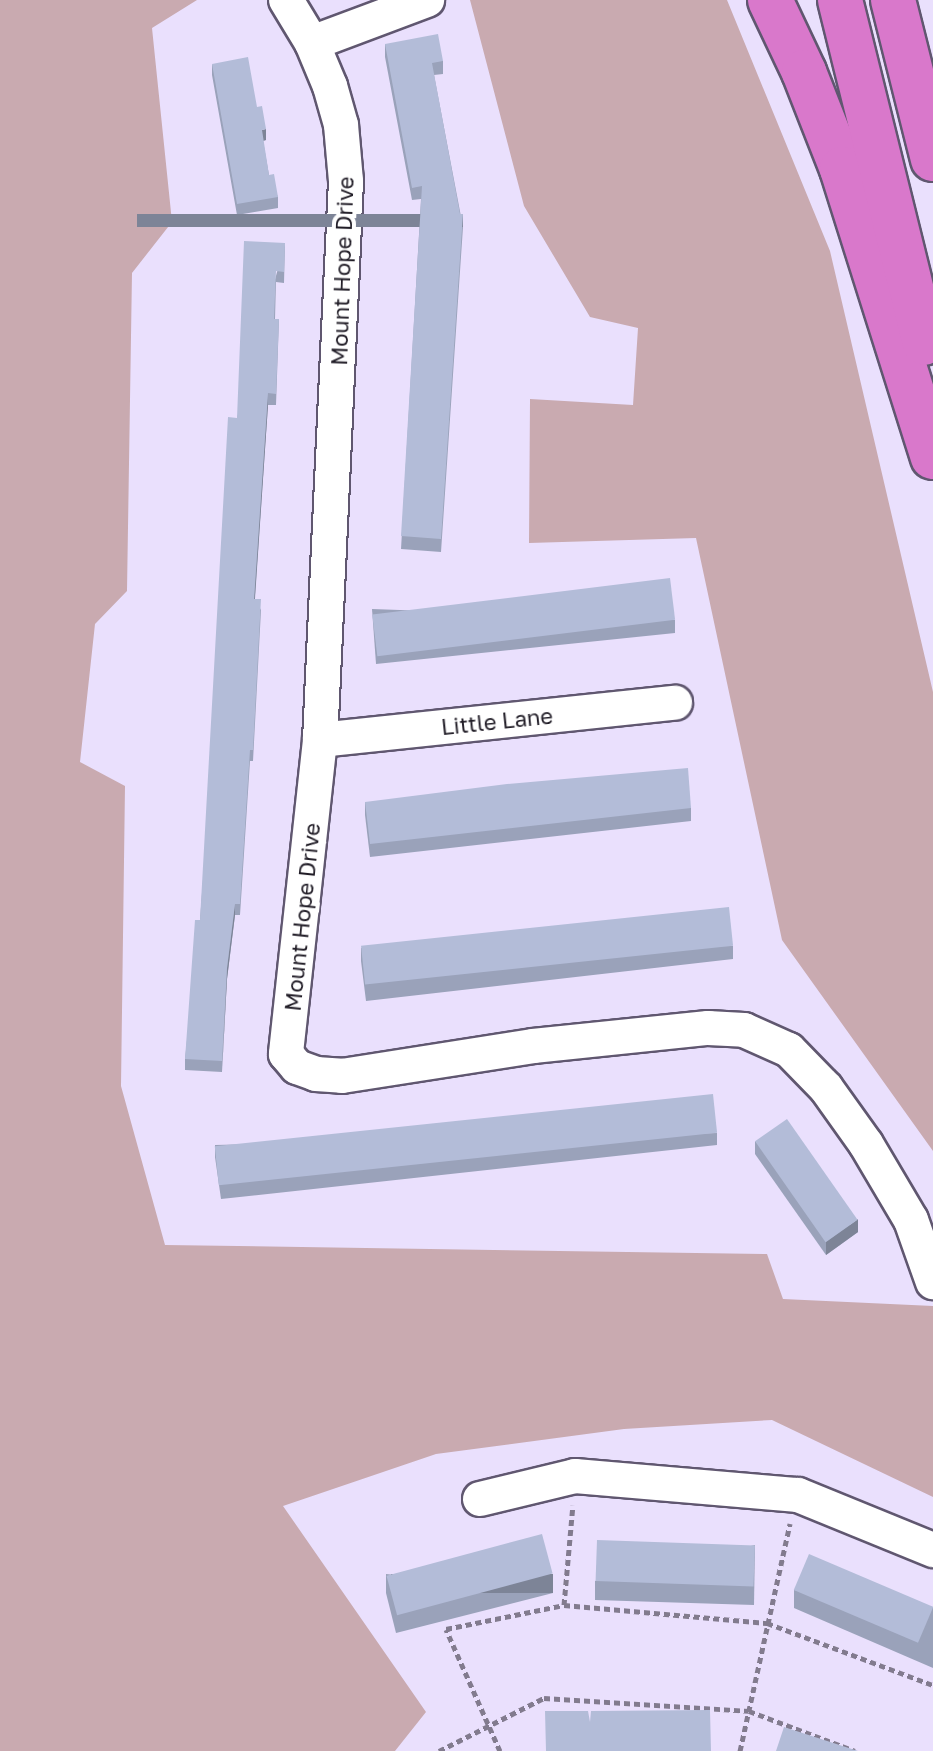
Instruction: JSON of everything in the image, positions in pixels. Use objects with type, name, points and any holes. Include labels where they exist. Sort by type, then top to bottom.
[{"type":"highway","points":[[770,0],[804,72],[842,169],[933,457]]},
{"type":"highway","points":[[840,0],[933,376]]},
{"type":"highway","points":[[893,0],[933,159]]},
{"type":"street","name":"Mount Hope Drive","points":[[286,0],[312,43],[341,125],[346,181],[320,740],[286,1054],[297,1067],[316,1074],[342,1076],[533,1046],[708,1028],[744,1030],[789,1050],[826,1088],[866,1144],[911,1220],[933,1282]]},
{"type":"street","points":[[312,43],[427,0]]},
{"type":"street","name":"Little Lane","points":[[320,740],[675,703]]},
{"type":"street","points":[[480,1499],[575,1476],[798,1495],[933,1550]]},
{"type":"path","points":[[564,1605],[575,1476]]},
{"type":"path","points":[[740,1751],[798,1495]]},
{"type":"path","points":[[500,1751],[446,1629],[564,1605],[767,1623],[933,1685]]},
{"type":"path","points":[[439,1751],[544,1698],[749,1711],[855,1751]]},
{"type":"shaded area","points":[[0,0],[197,0],[152,28],[172,222],[132,273],[127,591],[95,624],[80,762],[125,786],[121,1086],[165,1245],[767,1254],[783,1299],[933,1306],[933,1497],[772,1420],[624,1429],[436,1454],[283,1506],[426,1712],[395,1751],[0,1751]]},
{"type":"shaded area","points":[[470,0],[727,0],[830,251],[933,692],[933,1151],[782,940],[696,538],[529,543],[530,399],[633,405],[638,328],[590,317],[524,206]]},
{"type":"building","points":[[438,34],[443,61],[432,63],[460,214],[463,214],[441,539],[401,536],[422,186],[412,188],[385,44]]},
{"type":"building","points":[[248,57],[257,107],[262,106],[266,129],[262,130],[269,175],[274,174],[278,197],[237,204],[212,64]]},
{"type":"building","points":[[244,241],[285,243],[284,272],[276,271],[274,319],[279,319],[276,394],[268,393],[254,599],[261,599],[253,750],[250,750],[240,904],[235,904],[227,968],[222,1061],[185,1059],[195,920],[200,920],[228,417],[237,418]]},
{"type":"building","points":[[670,578],[675,620],[377,656],[372,615]]},
{"type":"building","points":[[688,768],[691,808],[370,844],[365,802],[507,784]]},
{"type":"building","points":[[729,907],[733,946],[365,984],[361,946]]},
{"type":"building","points":[[713,1094],[717,1133],[219,1185],[215,1146]]},
{"type":"building","points":[[787,1119],[858,1220],[826,1242],[755,1141]]},
{"type":"building","points":[[542,1534],[553,1574],[397,1615],[386,1576]]},
{"type":"building","points":[[597,1540],[755,1546],[753,1586],[596,1581]]},
{"type":"building","points":[[809,1554],[933,1607],[918,1643],[794,1590]]},
{"type":"building","points":[[710,1710],[711,1751],[546,1751],[545,1711],[588,1711],[590,1722],[591,1711]]},
{"type":"building","points":[[784,1727],[858,1751],[776,1751]]}]
